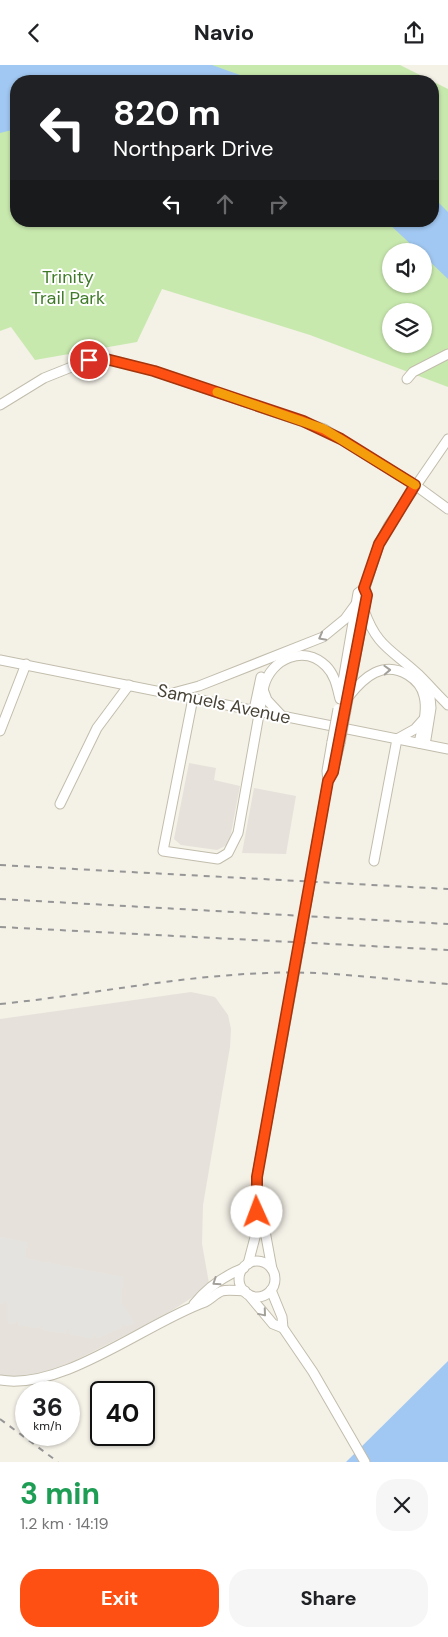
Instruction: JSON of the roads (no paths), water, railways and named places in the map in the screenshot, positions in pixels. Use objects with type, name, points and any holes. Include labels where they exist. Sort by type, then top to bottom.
[{"type":"street","points":[[407,379],[414,372],[448,354]]},
{"type":"street","points":[[0,405],[44,378],[89,360],[102,358],[154,371],[303,421],[341,439],[415,485],[448,509]]},
{"type":"street","points":[[171,693],[199,685],[323,637],[360,606],[367,595],[364,588],[379,544],[415,485],[448,439]]},
{"type":"street","points":[[360,606],[377,639],[419,675],[448,705]]},
{"type":"street","points":[[0,1381],[29,1382],[52,1375],[151,1328],[194,1304],[207,1301],[222,1291],[246,1292],[258,1297],[270,1291],[275,1283],[265,1231],[259,1222],[255,1202],[257,1177],[328,781],[327,771],[336,743],[360,606]]},
{"type":"street","points":[[257,711],[266,679],[275,665],[286,658],[305,656],[321,662],[330,670],[344,697]]},
{"type":"street","points":[[193,698],[163,851],[218,859],[228,853],[238,833],[257,711],[259,682],[273,657]]},
{"type":"street","name":"Samuels Avenue","points":[[0,660],[448,749]]},
{"type":"street","points":[[0,731],[26,664]]},
{"type":"street","points":[[344,697],[376,671],[386,669],[398,670],[414,679],[422,690],[425,702],[422,744]]},
{"type":"street","points":[[60,803],[96,728],[129,685]]},
{"type":"street","points":[[422,744],[431,708],[429,687]]},
{"type":"street","points":[[264,691],[267,701],[281,715]]},
{"type":"street","points":[[374,861],[397,739],[410,732],[423,719]]},
{"type":"street","points":[[259,1222],[246,1266],[240,1278],[246,1292],[273,1324],[283,1328]]},
{"type":"street","points":[[194,1304],[207,1288],[229,1273],[260,1261],[272,1269]]},
{"type":"street","points":[[270,1291],[282,1317],[283,1328],[321,1386],[365,1462]]},
{"type":"water","points":[[0,65],[212,65],[240,75],[10,75],[10,130],[0,133]]},
{"type":"water","points":[[439,203],[448,212],[448,279],[432,264],[432,243],[409,243],[392,227],[439,227]]},
{"type":"water","points":[[448,1361],[448,1462],[346,1462]]},
{"type":"railway","points":[[0,865],[448,889]]},
{"type":"railway","points":[[0,899],[448,924]]},
{"type":"railway","points":[[0,927],[448,950]]},
{"type":"railway","points":[[0,1004],[200,978],[267,973],[335,974],[448,984]]},
{"type":"railway","points":[[0,1419],[58,1462]]},
{"type":"park label","name":"Trinity Trail Park","points":[[68,287]]}]
